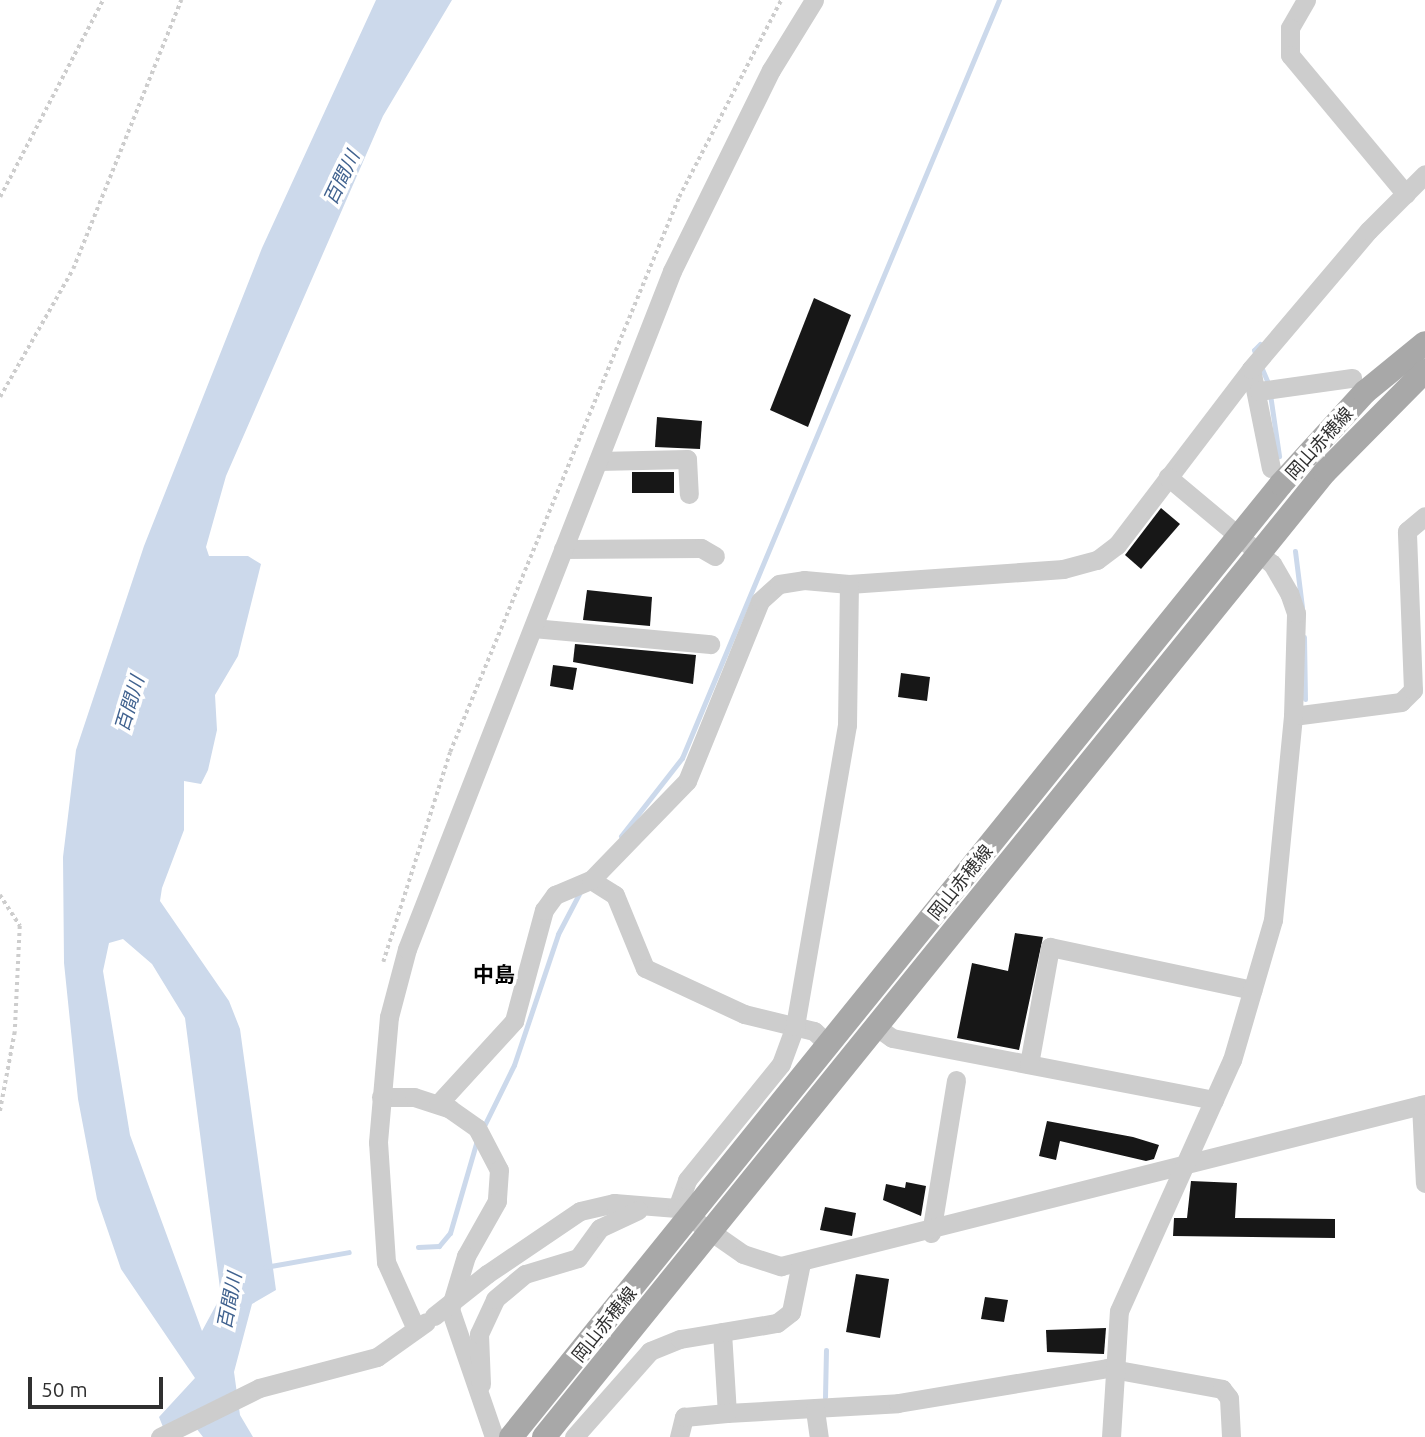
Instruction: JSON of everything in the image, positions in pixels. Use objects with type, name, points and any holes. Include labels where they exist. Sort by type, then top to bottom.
[{"type":"main road","name":"岡山赤穂線","points":[[512,1437],[694,1217],[828,1044],[1241,536],[1366,392],[1425,343]]},
{"type":"main road","name":"岡山赤穂線","points":[[544,1437],[694,1217],[874,1025],[1382,408],[1425,371]]},
{"type":"street","points":[[416,1329],[386,1262],[381,1097],[389,1017],[407,949],[672,271],[771,69],[814,0]]},
{"type":"street","points":[[1306,0],[1290,28],[1290,55],[1406,194]]},
{"type":"street","points":[[444,1107],[514,1021],[544,909],[555,895],[592,880],[687,781],[760,601],[779,584],[849,584],[1063,569],[1097,560],[1117,545],[1258,361],[1425,176]]},
{"type":"street","points":[[1258,361],[1266,390],[1271,468]]},
{"type":"street","points":[[1266,390],[1352,378]]},
{"type":"street","points":[[598,460],[687,459],[689,495]]},
{"type":"street","points":[[1111,1437],[1113,1369],[1119,1311],[1214,1100],[1273,920],[1293,716],[1296,613],[1280,575],[1241,536],[1168,477]]},
{"type":"street","points":[[1293,716],[1401,702],[1413,690],[1407,531],[1425,516]]},
{"type":"street","points":[[563,549],[701,548],[715,556]]},
{"type":"street","points":[[694,1217],[687,1180],[781,1064],[795,1026],[847,725],[849,584]]},
{"type":"street","points":[[533,628],[710,644]]},
{"type":"street","points":[[592,880],[615,895],[645,968],[744,1014],[795,1026],[828,1044]]},
{"type":"street","points":[[1029,1064],[1050,947],[1252,990]]},
{"type":"street","points":[[874,1025],[892,1038],[1214,1100]]},
{"type":"street","points":[[931,1233],[956,1080]]},
{"type":"street","points":[[381,1097],[444,1107],[490,1146],[499,1170],[496,1201],[466,1256],[450,1309],[494,1437]]},
{"type":"street","points":[[160,1437],[259,1388],[377,1357],[487,1274],[580,1212],[614,1203],[652,1206],[694,1217],[757,1261],[801,1263],[931,1233],[1423,1105],[1425,1183]]},
{"type":"street","points":[[486,1416],[477,1358],[483,1316],[495,1299],[525,1274],[578,1258],[616,1216],[652,1206]]},
{"type":"street","points":[[574,1437],[650,1352],[680,1339],[757,1329],[791,1312],[801,1263]]},
{"type":"street","points":[[722,1332],[727,1413]]},
{"type":"street","points":[[679,1437],[684,1417],[815,1410],[1113,1369],[1222,1389],[1229,1398],[1231,1437]]},
{"type":"street","points":[[815,1410],[819,1437]]},
{"type":"path","points":[[0,197],[103,0]]},
{"type":"path","points":[[0,397],[73,269],[181,0]]},
{"type":"path","points":[[384,970],[406,877],[450,752],[679,197],[781,0]]},
{"type":"path","points":[[0,895],[20,926],[15,1032],[0,1112]]},
{"type":"water","name":"百間川","points":[[376,0],[452,0],[383,116],[226,476],[206,547],[209,556],[248,556],[261,564],[238,656],[215,695],[217,730],[208,770],[201,784],[184,781],[184,830],[162,888],[160,901],[229,1001],[240,1029],[276,1290],[252,1304],[234,1372],[240,1415],[253,1437],[203,1437],[196,1428],[163,1427],[159,1417],[195,1378],[121,1269],[97,1199],[78,1099],[64,963],[63,857],[76,750],[144,546],[262,248]],"holes":[[[123,939],[152,964],[185,1018],[221,1296],[202,1331],[130,1135],[103,971],[109,943]]]},
{"type":"building","points":[[814,298],[851,315],[808,427],[770,410]]},
{"type":"building","points":[[657,417],[702,421],[700,449],[655,447]]},
{"type":"building","points":[[632,472],[674,472],[674,493],[632,493]]},
{"type":"building","points":[[1161,508],[1180,524],[1141,569],[1125,555]]},
{"type":"building","points":[[587,590],[652,597],[650,626],[583,620]]},
{"type":"building","points":[[575,644],[696,655],[693,684],[573,662]]},
{"type":"building","points":[[553,665],[577,668],[573,690],[550,686]]},
{"type":"building","points":[[901,673],[930,677],[927,701],[898,697]]},
{"type":"building","points":[[1015,933],[1043,937],[1019,1050],[957,1038],[972,963],[1008,971]]},
{"type":"building","points":[[1047,1121],[1133,1137],[1159,1145],[1154,1159],[1146,1161],[1060,1141],[1056,1160],[1039,1156]]},
{"type":"building","points":[[1191,1181],[1237,1183],[1235,1218],[1335,1219],[1335,1238],[1173,1236],[1174,1218],[1187,1218]]},
{"type":"building","points":[[906,1182],[926,1186],[921,1216],[883,1200],[886,1184],[905,1188]]},
{"type":"building","points":[[825,1207],[856,1213],[852,1236],[820,1230]]},
{"type":"building","points":[[856,1274],[889,1279],[880,1338],[846,1332]]},
{"type":"building","points":[[985,1297],[1008,1300],[1004,1322],[981,1319]]},
{"type":"building","points":[[1106,1328],[1104,1354],[1047,1352],[1046,1330]]},
{"type":"waterway","points":[[621,836],[682,758],[999,0]]},
{"type":"waterway","points":[[1260,344],[1254,350],[1269,385]]},
{"type":"waterway","points":[[1270,394],[1279,456]]},
{"type":"waterway","points":[[1295,551],[1302,607]]},
{"type":"waterway","points":[[1304,637],[1305,699]]},
{"type":"waterway","points":[[483,1128],[514,1065],[558,934],[580,892]]},
{"type":"waterway","points":[[418,1247],[439,1246],[450,1233],[477,1140]]},
{"type":"waterway","points":[[265,1267],[349,1252]]},
{"type":"waterway","points":[[825,1397],[826,1350]]},
{"type":"district","name":"中島","points":[[494,974]]}]
